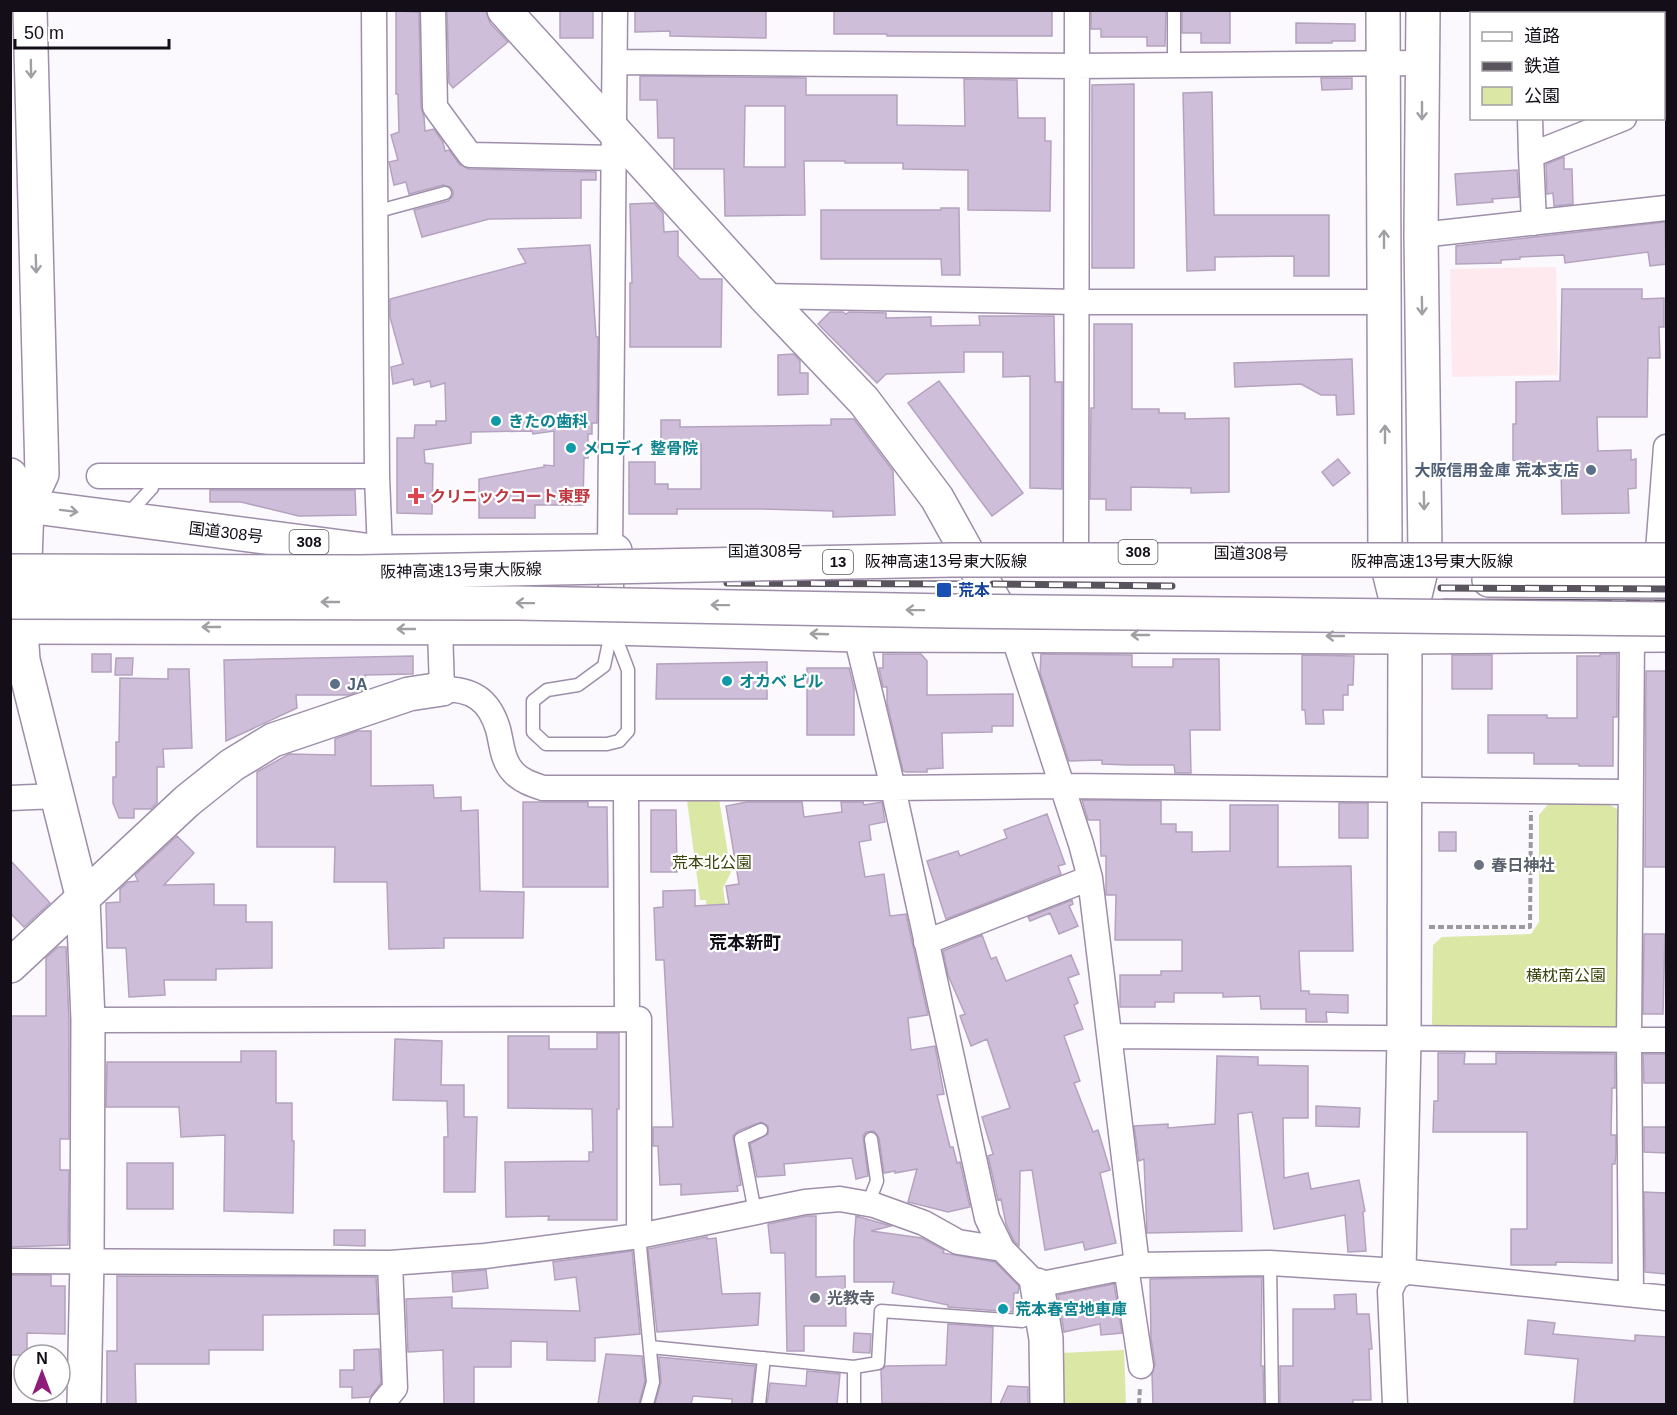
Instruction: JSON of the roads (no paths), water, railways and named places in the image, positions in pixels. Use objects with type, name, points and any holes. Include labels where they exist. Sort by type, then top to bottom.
[{"type":"main road","points":[[19,505],[42,474],[22,141],[30,10]]},
{"type":"main road","points":[[504,10],[614,144],[864,400],[937,498],[1013,634]]},
{"type":"main road","points":[[1383,10],[1385,555],[1405,637]]},
{"type":"main road","points":[[1399,1271],[1404,1039],[1405,637],[1425,554],[1421,235],[1423,10]]},
{"type":"main road","points":[[10,475],[19,505],[15,618],[22,645],[23,660],[83,899],[88,1020],[84,1404]]},
{"type":"main road","name":"国道308号","points":[[19,505],[124,518],[370,562],[610,551],[966,550],[1425,554],[1664,561]]},
{"type":"main road","points":[[10,553],[296,566],[370,562]]},
{"type":"main road","name":"阪神高速13号東大阪線","points":[[10,572],[370,562],[1664,561]]},
{"type":"main road","points":[[951,610],[1099,602],[1490,597],[1666,598]]},
{"type":"main road","name":"阪神高速13号東大阪線","points":[[15,618],[517,603],[1666,619]]},
{"type":"main road","points":[[15,618],[441,629],[612,628],[856,634],[1405,637],[1666,635]]},
{"type":"main road","points":[[10,966],[187,801],[232,765],[273,740],[409,694],[442,689]]},
{"type":"main road","points":[[1039,1299],[1046,1339],[1047,1404]]},
{"type":"street","points":[[370,562],[377,476],[374,10]]},
{"type":"street","points":[[433,10],[435,107],[470,154],[614,144]]},
{"type":"street","points":[[612,628],[610,551],[615,10]]},
{"type":"street","points":[[1076,552],[1077,10]]},
{"type":"street","points":[[615,62],[1077,66],[1422,63]]},
{"type":"street","points":[[1530,120],[1534,223]]},
{"type":"street","points":[[1531,155],[1619,120]]},
{"type":"street","points":[[1421,235],[1666,207]]},
{"type":"street","points":[[764,296],[1077,302],[1384,302]]},
{"type":"street","points":[[1664,561],[1666,447]]},
{"type":"street","points":[[99,476],[377,476]]},
{"type":"street","points":[[441,629],[442,689],[460,689],[478,697],[490,710],[498,729],[502,753],[512,771],[525,782],[543,788],[1062,786],[1630,792]]},
{"type":"street","points":[[856,634],[893,788],[987,1218],[1002,1249],[1039,1299],[1132,1266],[1270,1263],[1399,1271],[1666,1298]]},
{"type":"street","points":[[1013,634],[1090,878],[1111,1036],[1141,1366]]},
{"type":"street","points":[[1631,1294],[1629,1041],[1632,635]]},
{"type":"street","points":[[626,788],[627,1019]]},
{"type":"street","points":[[10,798],[57,796]]},
{"type":"street","points":[[926,942],[1090,878]]},
{"type":"street","points":[[88,1020],[639,1019],[639,1236]]},
{"type":"street","points":[[1111,1036],[1666,1040]]},
{"type":"street","points":[[10,1261],[390,1263],[485,1256],[639,1236],[805,1202],[840,1199],[868,1204],[924,1223],[958,1242],[1002,1249]]},
{"type":"street","points":[[382,1404],[395,1388],[390,1263]]},
{"type":"street","points":[[1395,1404],[1390,1291],[1399,1271]]},
{"type":"lane","points":[[1174,10],[1174,65]]},
{"type":"lane","points":[[375,212],[445,193]]},
{"type":"lane","points":[[124,518],[152,488]]},
{"type":"lane","points":[[612,628],[628,670],[628,731],[619,741],[607,744],[546,744],[533,732],[533,701],[547,690],[578,685],[604,666],[612,628]]},
{"type":"lane","points":[[754,1212],[741,1139],[761,1130]]},
{"type":"lane","points":[[868,1204],[877,1180],[871,1139]]},
{"type":"lane","points":[[639,1236],[653,1382],[647,1404]]},
{"type":"lane","points":[[1270,1263],[1272,1404]]},
{"type":"lane","points":[[650,1347],[854,1367],[878,1363],[881,1311],[1022,1321],[1039,1299]]},
{"type":"lane","points":[[759,1404],[765,1358]]},
{"type":"lane","points":[[854,1367],[854,1404]]},
{"type":"railway","points":[[727,583],[959,584]]},
{"type":"railway","points":[[993,584],[1172,586]]},
{"type":"railway","points":[[1441,588],[1666,589]]},
{"type":"railway","points":[[726,597],[963,599]]},
{"type":"railway","points":[[1004,599],[1176,600]]},
{"type":"railway","points":[[1444,602],[1666,603]]},
{"type":"place","name":"きたの歯科","points":[[496,421]]},
{"type":"place","name":"メロディ 整骨院","points":[[571,448]]},
{"type":"place","name":"大阪信用金庫 荒本支店","points":[[1591,470]]},
{"type":"place","name":"クリニックコート東野","points":[[416,496]]},
{"type":"place","name":"荒本","points":[[944,590]]},
{"type":"place","name":"オカベ ビル","points":[[727,681]]},
{"type":"place","name":"JA","points":[[335,684]]},
{"type":"place","name":"春日神社","points":[[1479,865]]},
{"type":"place","name":"光教寺","points":[[815,1298]]},
{"type":"place","name":"荒本春宮地車庫","points":[[1003,1309]]},
{"type":"district","name":"荒本新町","points":[[745,943]]},
{"type":"park label","name":"荒本北公園","points":[[712,862]]},
{"type":"park label","name":"横枕南公園","points":[[1566,975]]}]
